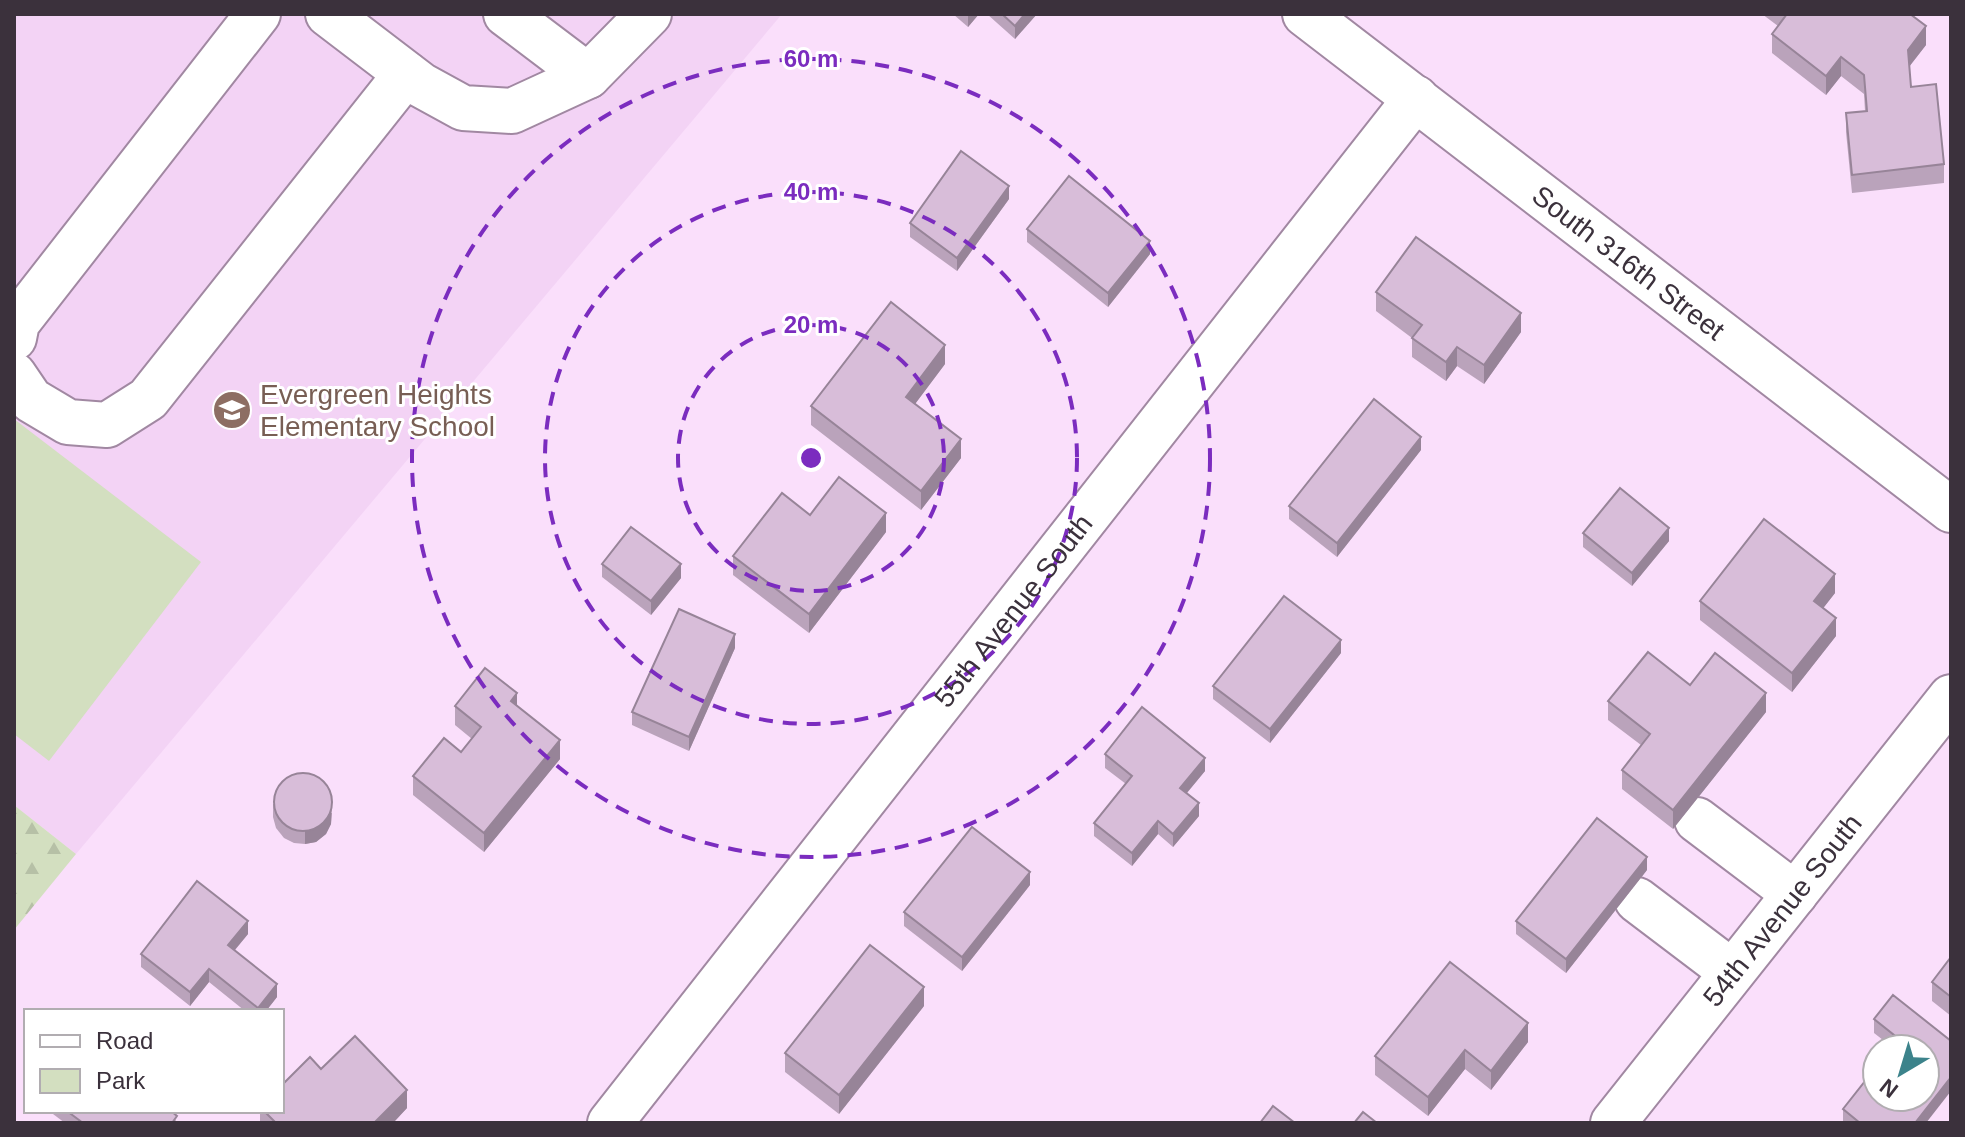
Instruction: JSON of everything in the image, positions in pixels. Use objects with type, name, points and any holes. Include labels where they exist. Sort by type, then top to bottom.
[{"type":"street","points":[[14,338],[17,323],[258,14]]},
{"type":"street","points":[[328,14],[421,85],[463,108],[512,111],[588,76],[649,14]]},
{"type":"street","points":[[506,14],[588,76]]},
{"type":"street","name":"South 316th Street","points":[[1305,14],[1951,510]]},
{"type":"street","points":[[14,375],[31,400],[68,422],[107,425],[148,399],[406,74]]},
{"type":"street","name":"55th Avenue South","points":[[610,1123],[1416,98]]},
{"type":"street","name":"54th Avenue South","points":[[1613,1123],[1951,697]]},
{"type":"street","points":[[1697,820],[1795,894]]},
{"type":"street","points":[[1637,900],[1732,972]]},
{"type":"shaded area","name":"Evergreen Heights Elementary School","points":[[14,14],[782,14],[76,854],[14,805]]},
{"type":"green space","points":[[14,419],[201,562],[49,761],[14,734]]},
{"type":"green space","points":[[14,805],[76,854],[14,930]]},
{"type":"building","points":[[1002,14],[1025,14],[1015,26]]},
{"type":"building","points":[[1787,14],[1910,14],[1926,26],[1908,50],[1911,87],[1936,84],[1944,164],[1852,175],[1846,113],[1867,111],[1864,75],[1841,57],[1826,76],[1772,34]]},
{"type":"building","points":[[961,151],[1009,186],[957,258],[910,223]]},
{"type":"building","points":[[1069,176],[1150,241],[1108,293],[1027,229]]},
{"type":"building","points":[[1416,237],[1521,313],[1484,365],[1457,347],[1446,362],[1412,338],[1422,325],[1376,292]]},
{"type":"building","points":[[891,302],[945,345],[906,397],[961,439],[921,491],[811,406]]},
{"type":"building","points":[[1374,399],[1421,437],[1337,543],[1289,506]]},
{"type":"building","points":[[839,477],[886,513],[809,614],[733,556],[782,493],[810,515]]},
{"type":"building","points":[[1620,488],[1669,528],[1632,573],[1583,533]]},
{"type":"building","points":[[1764,519],[1835,574],[1814,601],[1836,618],[1792,673],[1700,601]]},
{"type":"building","points":[[631,527],[681,564],[651,601],[602,564]]},
{"type":"building","points":[[1284,596],[1341,640],[1270,729],[1213,686]]},
{"type":"building","points":[[679,609],[735,634],[689,737],[632,712]]},
{"type":"building","points":[[1648,652],[1690,685],[1715,653],[1766,693],[1673,810],[1622,770],[1650,734],[1608,701]]},
{"type":"building","points":[[485,668],[517,693],[511,701],[560,740],[484,833],[413,776],[444,738],[461,752],[481,727],[455,706]]},
{"type":"building","points":[[1142,707],[1205,758],[1180,788],[1199,803],[1173,834],[1158,821],[1132,853],[1094,823],[1132,776],[1105,754]]},
{"type":"building","points":[[303,773],[324,781],[332,802],[324,823],[303,831],[282,823],[274,802],[282,781]]},
{"type":"building","points":[[1597,818],[1647,857],[1566,959],[1516,921]]},
{"type":"building","points":[[972,827],[1030,872],[962,957],[904,912]]},
{"type":"building","points":[[197,881],[248,921],[228,945],[277,984],[258,1008],[209,969],[190,992],[141,954]]},
{"type":"building","points":[[870,945],[924,987],[839,1095],[785,1053]]},
{"type":"building","points":[[1951,957],[1951,997],[1932,982]]},
{"type":"building","points":[[1450,962],[1528,1023],[1491,1071],[1465,1050],[1428,1097],[1375,1056]]},
{"type":"building","points":[[1893,995],[1941,1033],[1892,1033],[1874,1019]]},
{"type":"building","points":[[1941,1033],[1951,1041],[1951,1077],[1941,1090]]},
{"type":"building","points":[[355,1036],[407,1090],[374,1123],[276,1123],[266,1113],[284,1113],[284,1083],[310,1057],[321,1069]]},
{"type":"building","points":[[1861,1086],[1861,1113],[1923,1113],[1915,1123],[1860,1123],[1843,1109]]},
{"type":"building","points":[[1273,1106],[1295,1123],[1260,1123]]},
{"type":"building","points":[[1363,1112],[1377,1123],[1354,1123]]},
{"type":"building","points":[[70,1113],[173,1113],[177,1116],[172,1123],[83,1123]]},
{"type":"place","name":"Evergreen Heights Elementary School","points":[[232,410]]}]
